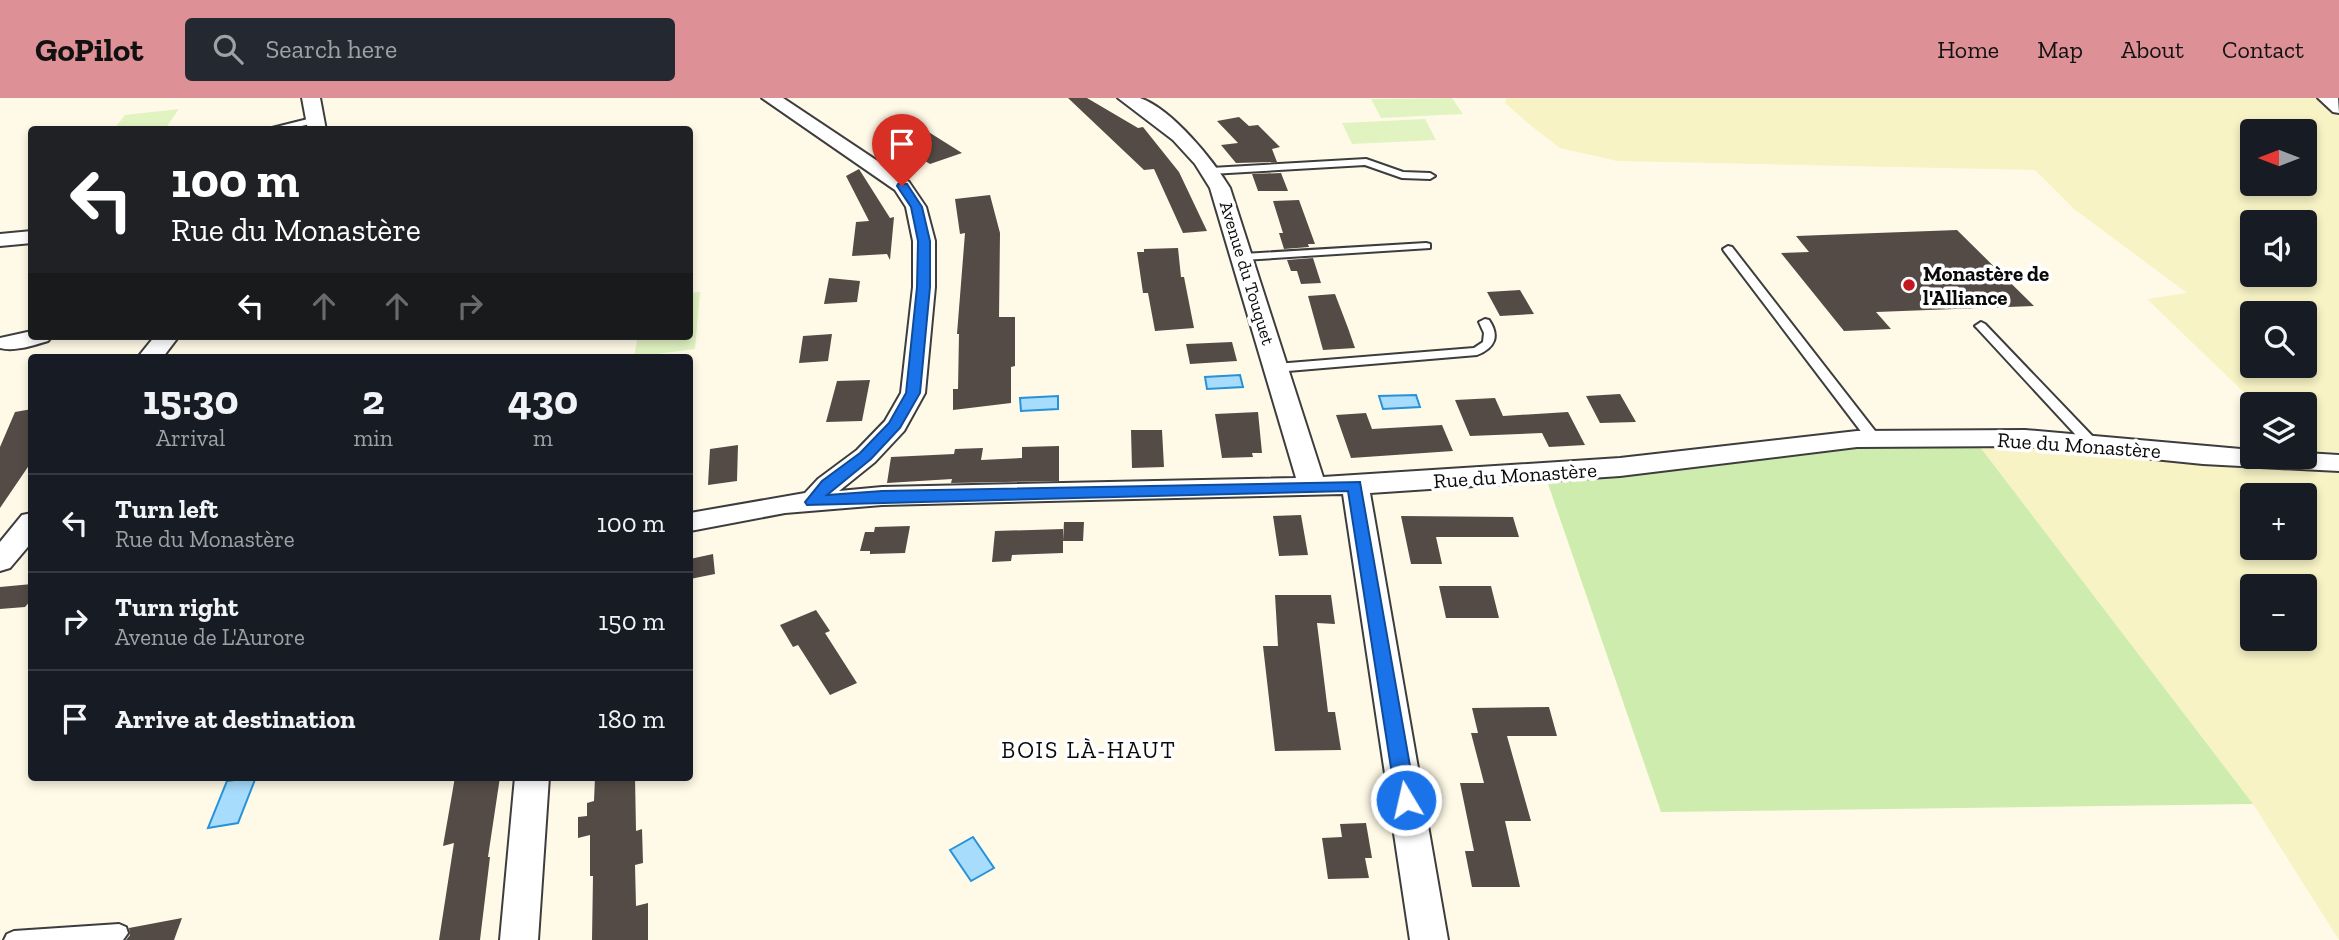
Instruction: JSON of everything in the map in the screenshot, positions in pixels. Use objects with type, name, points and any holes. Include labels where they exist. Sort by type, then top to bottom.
[{"type":"street","points":[[311,98],[317,125]]},
{"type":"street","points":[[771,98],[902,186],[916,207],[924,241],[923,299],[913,393],[895,425],[866,456],[828,485],[813,502]]},
{"type":"street","name":"Avenue du Touquet","points":[[1127,98],[1184,138],[1211,171],[1227,205],[1312,484]]},
{"type":"street","points":[[2327,98],[2339,108]]},
{"type":"street","points":[[0,240],[28,237]]},
{"type":"street","points":[[7,343],[28,339]]},
{"type":"street","points":[[152,354],[164,340]]},
{"type":"street","name":"Rue du Monastère","points":[[693,522],[813,502],[882,496],[1355,485],[1620,467],[1874,439],[2025,438],[2203,456],[2339,463]]},
{"type":"street","points":[[1355,485],[1429,940]]},
{"type":"street","points":[[10,550],[28,527]]},
{"type":"street","points":[[519,940],[532,781]]},
{"type":"lane","points":[[1211,171],[1366,162],[1395,173],[1430,176]]},
{"type":"lane","points":[[1243,257],[1426,246]]},
{"type":"lane","points":[[1728,249],[1874,439]]},
{"type":"lane","points":[[1276,368],[1477,351],[1488,344],[1490,333],[1485,322]]},
{"type":"lane","points":[[1981,326],[2092,444]]},
{"type":"lane","points":[[14,940],[119,933]]},
{"type":"shaded area","points":[[1506,98],[2322,98],[2339,112],[2339,452],[2317,452],[2317,392],[2244,392],[2147,299],[2187,293],[2074,209],[2035,170],[1617,161],[1560,148],[1505,103]]},
{"type":"shaded area","points":[[1977,443],[2240,465],[2240,469],[2339,473],[2339,940],[2253,804]]},
{"type":"green space","points":[[1452,98],[1463,114],[1381,118],[1371,99]]},
{"type":"green space","points":[[179,109],[167,126],[116,126],[125,115]]},
{"type":"green space","points":[[1425,119],[1436,140],[1352,144],[1342,123]]},
{"type":"green space","points":[[700,292],[695,349],[635,354],[637,340],[693,340],[693,293]]},
{"type":"green space","points":[[1977,443],[2253,804],[1661,812],[1547,481],[1872,444]]},
{"type":"water","points":[[1240,375],[1243,387],[1207,389],[1205,377]]},
{"type":"water","points":[[1416,395],[1420,407],[1383,409],[1379,396]]},
{"type":"water","points":[[1058,396],[1058,409],[1021,411],[1020,398]]},
{"type":"water","points":[[227,781],[254,781],[238,823],[208,828]]},
{"type":"water","points":[[973,837],[994,868],[971,881],[950,850]]},
{"type":"building","points":[[1068,98],[1087,98],[1138,128],[1143,127],[1179,172],[1207,231],[1183,233],[1154,169],[1144,170]]},
{"type":"building","points":[[1239,117],[1249,126],[1258,125],[1280,147],[1272,149],[1277,162],[1236,163],[1221,145],[1238,143],[1217,121]]},
{"type":"building","points":[[919,126],[962,153],[930,164],[886,137]]},
{"type":"building","points":[[859,169],[890,218],[894,217],[890,260],[887,254],[852,256],[856,222],[869,221],[846,176]]},
{"type":"building","points":[[1281,173],[1288,191],[1258,191],[1252,174]]},
{"type":"building","points":[[990,195],[1000,233],[999,317],[1015,317],[1015,366],[1011,367],[1011,403],[953,410],[953,389],[958,389],[957,334],[965,233],[960,234],[955,199]]},
{"type":"building","points":[[1299,200],[1315,244],[1284,249],[1279,233],[1283,233],[1273,201]]},
{"type":"building","name":"Monastère de l'Alliance","points":[[1957,230],[2034,306],[1876,312],[1891,329],[1844,331],[1781,253],[1809,252],[1796,236]]},
{"type":"building","points":[[1178,248],[1181,277],[1184,277],[1194,328],[1155,331],[1148,293],[1143,293],[1137,252],[1144,252],[1144,249]]},
{"type":"building","points":[[1313,258],[1321,283],[1301,284],[1297,271],[1291,271],[1287,260]]},
{"type":"building","points":[[829,278],[860,281],[857,302],[824,304]]},
{"type":"building","points":[[1520,290],[1534,314],[1500,316],[1487,292]]},
{"type":"building","points":[[1335,294],[1355,348],[1323,350],[1308,296]]},
{"type":"building","points":[[832,334],[828,361],[799,363],[803,336]]},
{"type":"building","points":[[1232,342],[1237,361],[1190,364],[1186,344]]},
{"type":"building","points":[[870,380],[862,421],[826,422],[837,381]]},
{"type":"building","points":[[1620,394],[1636,422],[1600,423],[1586,396]]},
{"type":"building","points":[[1495,398],[1503,416],[1568,412],[1585,445],[1549,447],[1542,433],[1470,436],[1455,400]]},
{"type":"building","points":[[28,410],[28,467],[0,508],[0,447],[15,412]]},
{"type":"building","points":[[1258,412],[1262,453],[1252,453],[1253,457],[1222,458],[1215,414]]},
{"type":"building","points":[[1366,413],[1372,429],[1442,425],[1453,451],[1351,458],[1336,415]]},
{"type":"building","points":[[1131,430],[1162,430],[1164,467],[1132,468]]},
{"type":"building","points":[[738,445],[737,481],[708,485],[710,449]]},
{"type":"building","points":[[1059,446],[1059,481],[951,483],[952,479],[887,483],[891,457],[954,454],[955,449],[983,448],[981,460],[1022,458],[1022,447]]},
{"type":"building","points":[[1301,515],[1308,555],[1279,556],[1273,516]]},
{"type":"building","points":[[1401,516],[1513,517],[1519,537],[1436,537],[1442,564],[1411,564]]},
{"type":"building","points":[[1064,522],[1084,522],[1083,541],[1063,541]]},
{"type":"building","points":[[910,526],[905,553],[870,554],[870,551],[860,551],[865,532],[874,532],[875,527]]},
{"type":"building","points":[[1063,529],[1063,553],[1012,555],[1011,561],[992,562],[995,531]]},
{"type":"building","points":[[713,554],[715,574],[693,578],[693,558]]},
{"type":"building","points":[[28,584],[28,604],[25,607],[0,609],[0,587]]},
{"type":"building","points":[[1439,586],[1491,586],[1499,618],[1446,618]]},
{"type":"building","points":[[1275,595],[1331,595],[1335,624],[1317,623],[1328,712],[1335,712],[1341,750],[1275,751],[1263,646],[1278,646]]},
{"type":"building","points":[[816,610],[830,631],[825,633],[857,683],[830,695],[798,645],[793,647],[780,625]]},
{"type":"building","points":[[1549,707],[1557,736],[1507,736],[1531,821],[1505,821],[1520,887],[1472,887],[1465,851],[1474,851],[1460,783],[1484,783],[1471,733],[1478,733],[1472,708]]},
{"type":"building","points":[[454,781],[499,781],[488,857],[480,940],[439,940],[454,843],[443,846]]},
{"type":"building","points":[[595,781],[635,781],[636,831],[642,829],[643,863],[635,865],[636,906],[648,903],[648,940],[592,940],[593,876],[590,876],[590,835],[578,838],[578,817],[587,816],[587,803],[594,801]]},
{"type":"building","points":[[1366,823],[1372,858],[1365,858],[1369,878],[1328,879],[1322,838],[1342,837],[1340,824]]},
{"type":"building","points":[[182,918],[174,940],[126,940],[130,935],[129,928]]},
{"type":"place","name":"Monastère de l'Alliance","points":[[1909,285]]},
{"type":"district","name":"BOIS LÀ-HAUT","points":[[1089,750]]},
{"type":"route","points":[[902,186],[916,207],[924,241],[925,263],[913,393],[895,425],[866,456],[818,493],[813,502],[882,496],[1355,485],[1406,800]]}]
